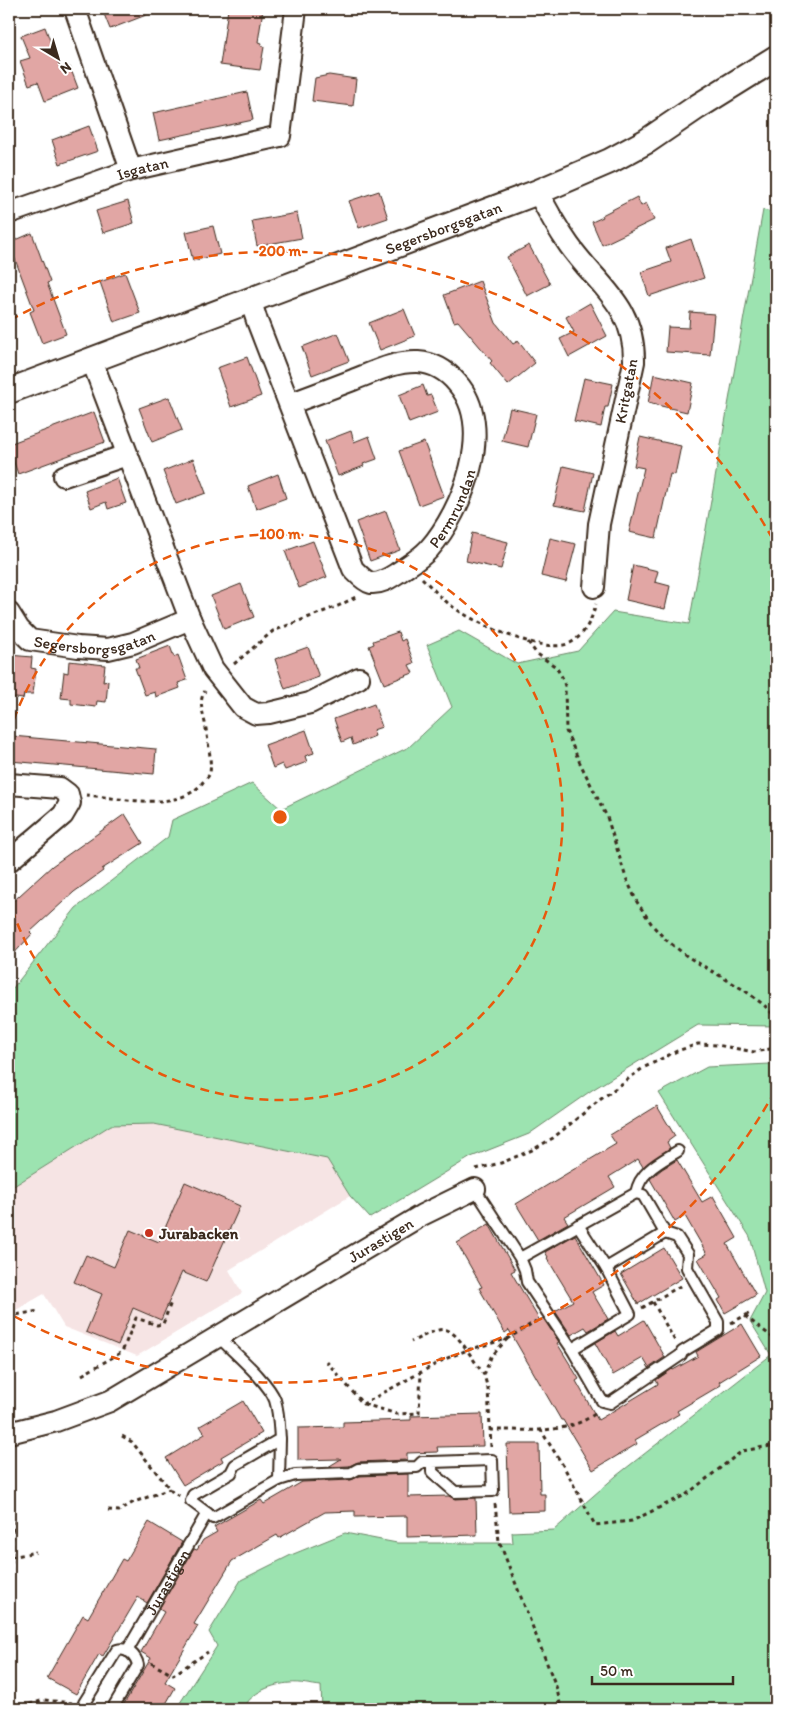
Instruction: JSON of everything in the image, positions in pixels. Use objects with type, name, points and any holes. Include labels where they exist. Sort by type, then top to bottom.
[{"type":"street","points":[[75,9],[131,170]]},
{"type":"street","name":"Isgatan","points":[[9,213],[131,170],[280,136],[296,9]]},
{"type":"street","name":"Segersborgsgatan","points":[[9,392],[538,192],[610,161],[647,141],[729,86],[776,58]]},
{"type":"street","name":"Kritgatan","points":[[538,192],[570,246],[604,285],[620,307],[630,330],[634,349],[634,362],[599,524],[594,587]]},
{"type":"street","name":"Permrundan","points":[[250,300],[353,569],[360,577],[371,583],[383,582],[409,566],[428,550],[444,530],[463,495],[474,448],[473,414],[465,392],[445,370],[418,362],[395,364],[290,404]]},
{"type":"street","points":[[92,361],[190,619],[216,673],[243,707],[256,714],[269,713],[310,703],[359,678]]},
{"type":"street","points":[[64,476],[127,455]]},
{"type":"street","name":"Segersborgsgatan","points":[[9,613],[19,629],[30,640],[108,649],[133,643],[190,619]]},
{"type":"street","points":[[9,784],[60,788],[68,794],[70,803],[63,815],[9,861]]},
{"type":"street","name":"Jurastigen","points":[[9,1433],[56,1421],[110,1400],[422,1215],[475,1189]]},
{"type":"lane","points":[[636,1193],[638,1183],[648,1170],[678,1151]]},
{"type":"lane","name":"Jurastigen","points":[[475,1189],[520,1258],[527,1282],[572,1349],[602,1401],[610,1402]]},
{"type":"lane","points":[[520,1258],[636,1193],[643,1195],[665,1232],[677,1237],[688,1254],[687,1268],[718,1322],[718,1330],[682,1352],[681,1355],[610,1402]]},
{"type":"lane","points":[[572,1349],[630,1314],[606,1268],[578,1225]]},
{"type":"lane","points":[[606,1268],[665,1232]]},
{"type":"lane","points":[[218,1336],[256,1375],[275,1399],[279,1418],[279,1480]]},
{"type":"lane","points":[[280,1439],[236,1465],[231,1473],[193,1495],[191,1501],[213,1518],[279,1480],[295,1475],[351,1473],[358,1469],[417,1466],[422,1462],[492,1460],[493,1491],[455,1492],[432,1472],[432,1462]]},
{"type":"lane","name":"Jurastigen","points":[[87,1709],[84,1703],[117,1650],[127,1650],[208,1514]]},
{"type":"lane","points":[[112,1709],[138,1665],[136,1658],[127,1650]]},
{"type":"path","points":[[409,566],[452,606],[490,628],[545,646],[561,646],[571,643],[584,632],[597,602],[594,587]]},
{"type":"path","points":[[528,642],[536,652],[556,668],[562,677],[565,686],[566,731],[607,818],[626,878],[647,918],[665,939],[688,957],[744,990],[776,1017]]},
{"type":"path","points":[[630,1314],[693,1278]]},
{"type":"path","points":[[82,1375],[122,1352],[136,1318],[157,1325],[162,1324],[171,1302]]},
{"type":"path","points":[[653,1302],[682,1352]]},
{"type":"path","points":[[9,1316],[40,1311]]},
{"type":"path","points":[[718,1330],[752,1312]]},
{"type":"path","points":[[363,1404],[445,1359],[507,1338],[548,1314]]},
{"type":"path","points":[[745,1316],[776,1340]]},
{"type":"path","points":[[411,1342],[440,1328],[458,1336],[484,1375],[488,1390],[492,1460]]},
{"type":"path","points":[[484,1375],[492,1357],[507,1338]]},
{"type":"path","points":[[326,1361],[363,1404],[398,1414],[419,1412],[421,1373]]},
{"type":"path","points":[[490,1430],[567,1428],[585,1422],[610,1402]]},
{"type":"path","points":[[540,1429],[564,1467],[595,1524],[632,1521],[687,1494],[742,1451],[776,1445]]},
{"type":"path","points":[[122,1436],[132,1442],[173,1493],[191,1501]]},
{"type":"path","points":[[108,1510],[119,1511],[134,1502],[170,1488]]},
{"type":"path","points":[[493,1491],[498,1542],[557,1689],[561,1709]]},
{"type":"path","points":[[9,1496],[13,1532],[10,1664],[14,1709],[44,1700],[69,1702]]},
{"type":"path","points":[[11,1557],[36,1552]]},
{"type":"path","points":[[136,1658],[144,1659],[173,1675],[208,1652]]},
{"type":"shaded area","name":"Jurabacken","points":[[154,1124],[327,1159],[350,1196],[229,1270],[242,1293],[137,1356],[64,1327],[44,1294],[16,1310],[9,1299],[9,1189],[111,1125]]},
{"type":"green space","points":[[763,210],[776,213],[776,1026],[698,1025],[592,1090],[529,1134],[471,1157],[370,1218],[350,1196],[327,1159],[154,1124],[111,1125],[9,1189],[9,993],[76,908],[168,837],[172,820],[252,783],[281,809],[409,747],[452,707],[427,645],[459,631],[517,664],[578,651],[613,612],[689,624]]},
{"type":"green space","points":[[776,1062],[776,1709],[322,1709],[321,1686],[294,1683],[276,1685],[263,1690],[251,1698],[244,1709],[176,1709],[217,1646],[209,1632],[241,1580],[291,1555],[345,1533],[397,1543],[513,1543],[512,1532],[554,1530],[616,1476],[771,1355],[750,1321],[765,1293],[750,1237],[659,1093],[707,1067],[770,1064]]},
{"type":"building","points":[[102,9],[158,9],[159,10],[110,29]]},
{"type":"building","points":[[228,9],[263,9],[258,42],[262,43],[261,46],[264,47],[260,70],[220,65]]},
{"type":"building","points":[[45,27],[61,70],[70,67],[78,88],[45,101],[38,82],[29,85],[20,61],[30,58],[21,36]]},
{"type":"building","points":[[329,75],[356,79],[353,106],[312,101],[315,78]]},
{"type":"building","points":[[247,92],[253,120],[159,140],[153,113]]},
{"type":"building","points":[[89,126],[98,151],[60,164],[52,140]]},
{"type":"building","points":[[379,191],[388,218],[359,228],[349,201]]},
{"type":"building","points":[[637,197],[641,206],[646,203],[654,220],[602,245],[592,222]]},
{"type":"building","points":[[128,201],[134,223],[103,233],[96,211]]},
{"type":"building","points":[[297,213],[302,238],[257,246],[252,221]]},
{"type":"building","points":[[213,226],[220,254],[193,261],[186,232]]},
{"type":"building","points":[[32,233],[50,282],[47,283],[66,334],[42,343],[30,312],[34,310],[9,243]]},
{"type":"building","points":[[691,239],[704,278],[649,296],[641,272],[671,262],[666,248]]},
{"type":"building","points":[[529,245],[550,284],[527,296],[507,257]]},
{"type":"building","points":[[125,273],[140,313],[114,322],[100,282]]},
{"type":"building","points":[[480,281],[496,323],[513,344],[518,341],[535,363],[508,385],[490,363],[492,361],[458,321],[454,322],[444,295]]},
{"type":"building","points":[[590,303],[607,336],[569,357],[560,339],[574,332],[566,317]]},
{"type":"building","points":[[404,309],[415,336],[380,350],[369,323]]},
{"type":"building","points":[[690,312],[714,314],[710,355],[666,352],[668,327],[689,328]]},
{"type":"building","points":[[338,333],[349,361],[312,375],[302,347]]},
{"type":"building","points":[[247,357],[261,396],[231,407],[217,368]]},
{"type":"building","points":[[654,374],[693,383],[687,412],[648,403]]},
{"type":"building","points":[[584,378],[613,384],[608,407],[605,407],[601,427],[574,421]]},
{"type":"building","points":[[423,385],[427,396],[431,395],[438,412],[409,423],[399,395]]},
{"type":"building","points":[[169,397],[182,430],[152,442],[139,408]]},
{"type":"building","points":[[510,408],[536,414],[528,447],[502,441]]},
{"type":"building","points":[[94,412],[105,442],[18,474],[9,444]]},
{"type":"building","points":[[351,431],[354,442],[369,436],[377,459],[338,476],[325,441]]},
{"type":"building","points":[[640,437],[681,446],[675,475],[670,474],[656,538],[629,532],[644,468],[634,466]]},
{"type":"building","points":[[424,442],[444,496],[419,505],[399,451]]},
{"type":"building","points":[[193,459],[206,493],[176,504],[163,471]]},
{"type":"building","points":[[563,466],[593,473],[585,511],[554,505]]},
{"type":"building","points":[[278,474],[286,498],[256,509],[248,486]]},
{"type":"building","points":[[117,478],[126,503],[108,509],[106,502],[91,508],[85,491]]},
{"type":"building","points":[[386,511],[400,550],[370,561],[356,522]]},
{"type":"building","points":[[472,533],[508,542],[501,569],[466,561]]},
{"type":"building","points":[[550,538],[576,544],[566,582],[541,576]]},
{"type":"building","points":[[313,541],[327,577],[299,588],[285,551]]},
{"type":"building","points":[[633,565],[658,571],[655,582],[670,586],[665,609],[626,600]]},
{"type":"building","points":[[241,584],[254,617],[224,629],[211,596]]},
{"type":"building","points":[[398,632],[401,641],[405,639],[414,663],[409,665],[413,673],[384,684],[369,646],[374,644],[373,641]]},
{"type":"building","points":[[170,646],[174,657],[178,655],[187,680],[178,683],[180,688],[156,697],[155,692],[145,695],[135,668],[139,668],[136,659]]},
{"type":"building","points":[[308,647],[319,677],[285,689],[275,659]]},
{"type":"building","points":[[9,655],[32,657],[31,668],[36,669],[33,694],[24,694],[23,699],[9,697]]},
{"type":"building","points":[[69,661],[105,665],[103,682],[108,681],[106,702],[97,701],[96,707],[71,704],[71,699],[61,698],[64,672],[68,673]]},
{"type":"building","points":[[374,704],[382,727],[373,730],[375,736],[353,745],[351,738],[342,742],[334,719]]},
{"type":"building","points":[[306,730],[314,753],[305,756],[307,762],[285,770],[282,764],[273,768],[265,745]]},
{"type":"building","points":[[12,736],[156,749],[154,774],[10,761]]},
{"type":"building","points":[[125,814],[143,843],[102,869],[103,871],[74,892],[30,932],[32,934],[9,959],[9,905],[52,866]]},
{"type":"building","points":[[657,1106],[675,1136],[667,1142],[670,1148],[643,1167],[638,1159],[609,1177],[615,1187],[564,1217],[568,1223],[538,1240],[516,1204],[616,1144],[610,1135]]},
{"type":"building","points":[[677,1160],[702,1202],[713,1196],[737,1238],[727,1244],[756,1295],[725,1313],[718,1300],[721,1298],[698,1259],[707,1254],[685,1216],[675,1222],[650,1179]]},
{"type":"building","points":[[185,1182],[240,1206],[206,1282],[182,1272],[161,1320],[133,1308],[118,1345],[86,1332],[102,1294],[74,1282],[86,1255],[114,1267],[130,1230],[159,1242]]},
{"type":"building","points":[[489,1224],[515,1270],[511,1272],[540,1321],[543,1318],[559,1342],[557,1343],[579,1379],[576,1381],[598,1420],[658,1384],[656,1380],[672,1369],[698,1356],[696,1352],[742,1324],[761,1356],[719,1382],[721,1385],[677,1411],[679,1414],[635,1440],[637,1444],[593,1470],[563,1420],[561,1420],[509,1330],[505,1333],[479,1288],[482,1287],[457,1243]]},
{"type":"building","points":[[575,1235],[604,1285],[592,1292],[608,1319],[588,1331],[585,1327],[571,1335],[555,1311],[573,1301],[545,1252]]},
{"type":"building","points":[[664,1248],[682,1278],[638,1304],[621,1274]]},
{"type":"building","points":[[644,1320],[665,1357],[649,1368],[643,1358],[613,1375],[595,1343],[615,1331],[618,1336]]},
{"type":"building","points":[[243,1401],[262,1433],[221,1457],[223,1461],[183,1485],[166,1458],[205,1434],[200,1426]]},
{"type":"building","points":[[482,1414],[483,1446],[437,1447],[438,1452],[407,1453],[407,1460],[358,1462],[349,1466],[328,1467],[341,1459],[298,1460],[298,1428],[343,1427],[343,1422],[411,1420],[411,1416]]},
{"type":"building","points":[[507,1444],[539,1444],[540,1494],[545,1494],[545,1511],[509,1512]]},
{"type":"building","points":[[408,1474],[408,1497],[449,1496],[455,1499],[476,1498],[477,1535],[407,1537],[407,1516],[355,1517],[355,1511],[325,1512],[279,1538],[277,1535],[232,1561],[194,1624],[198,1626],[165,1682],[175,1688],[163,1709],[121,1709],[151,1658],[141,1652],[164,1612],[159,1609],[194,1549],[197,1550],[203,1540],[217,1532],[214,1527],[261,1500],[264,1504],[302,1482],[351,1480],[360,1476]]},
{"type":"building","points":[[149,1522],[182,1542],[147,1603],[138,1597],[103,1656],[99,1654],[76,1694],[47,1678],[83,1615],[88,1618],[122,1559],[126,1561]]},
{"type":"place","name":"Jurabacken","points":[[149,1233]]}]
